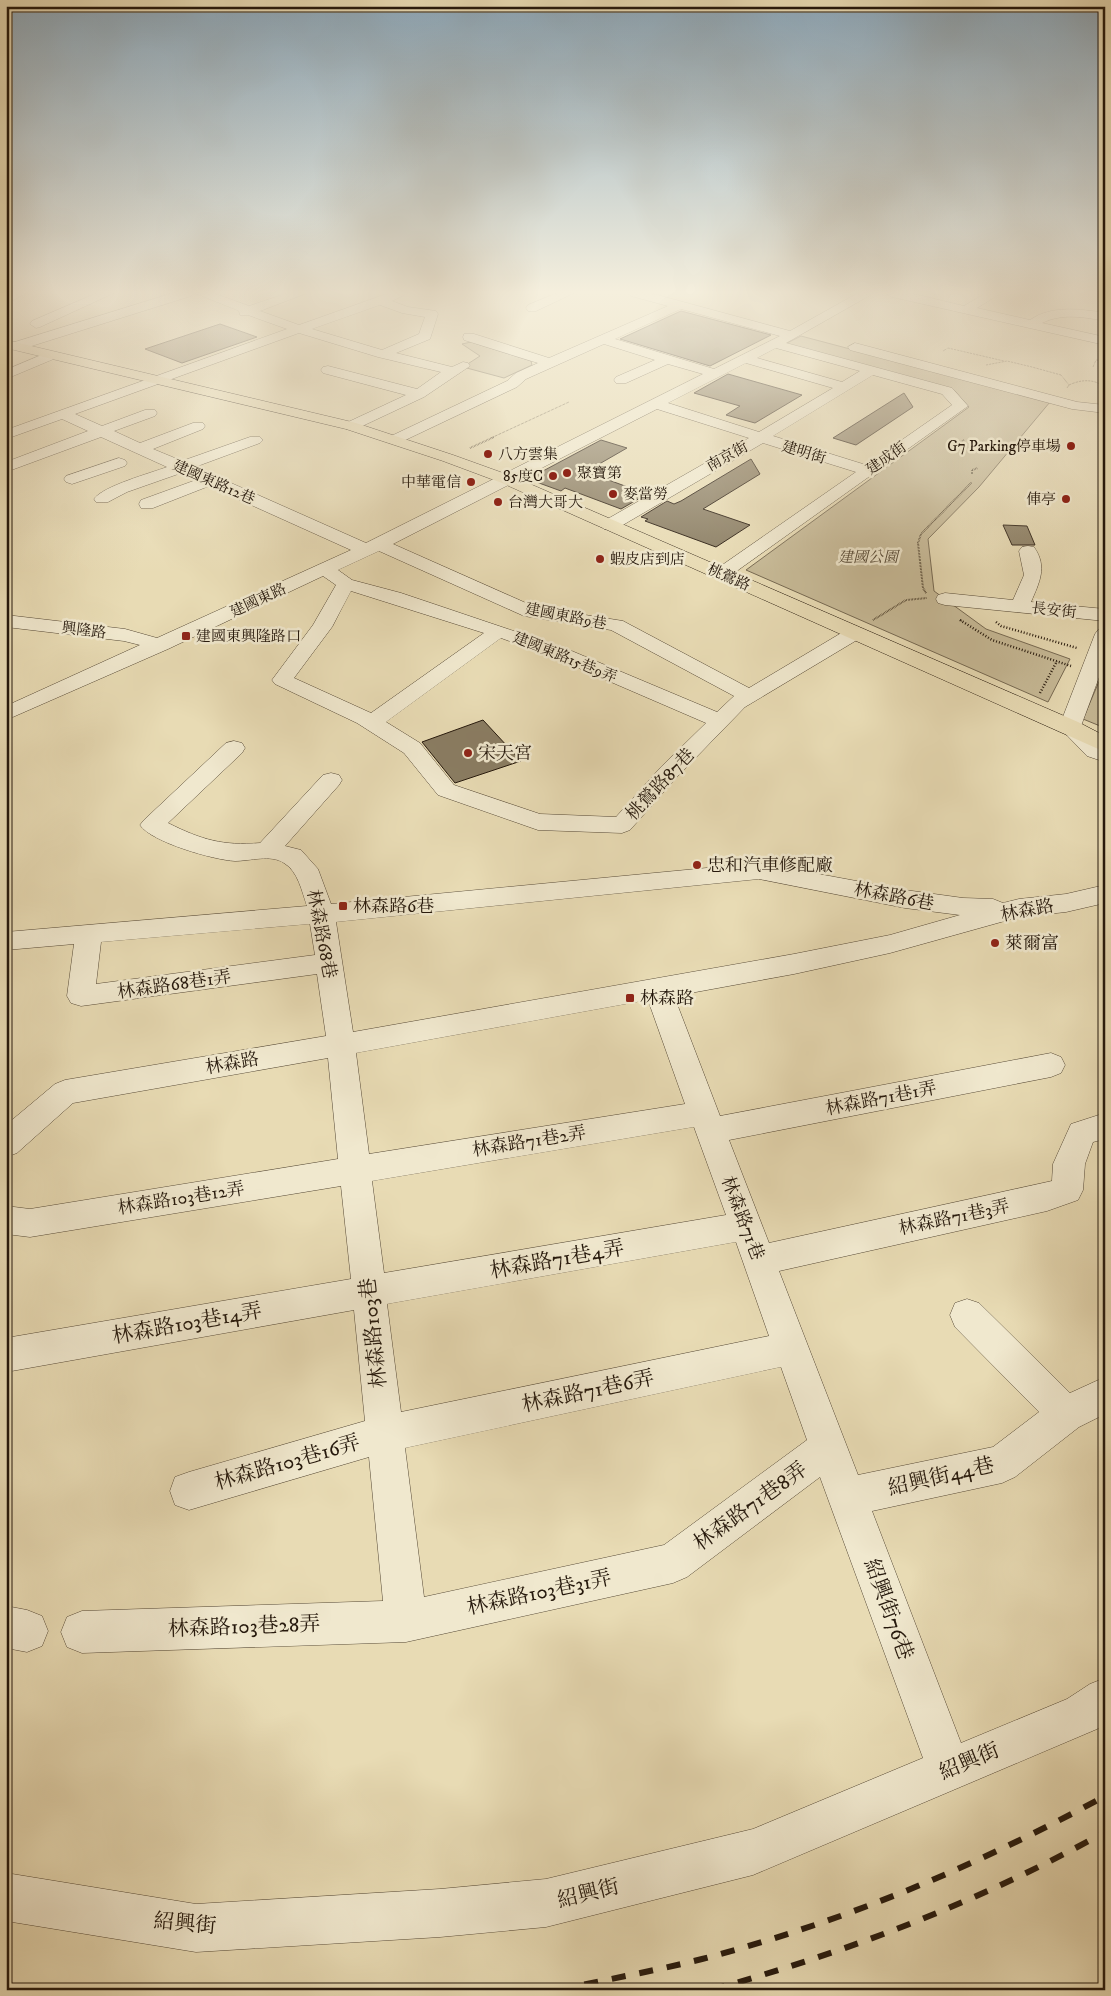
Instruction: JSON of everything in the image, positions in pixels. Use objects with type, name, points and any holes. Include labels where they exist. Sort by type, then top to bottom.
[{"type":"main road","name":"桃鶯路","points":[[180,386],[351,426],[508,480],[721,574],[864,627],[1070,727]]},
{"type":"street","points":[[6,435],[138,386]]},
{"type":"street","points":[[389,386],[419,394]]},
{"type":"street","points":[[351,426],[419,394],[430,386]]},
{"type":"street","points":[[394,440],[507,386]]},
{"type":"street","name":"建國東路","points":[[6,714],[161,645],[372,547],[692,386]]},
{"type":"street","name":"建成街","points":[[721,574],[961,406],[947,391],[928,386]]},
{"type":"street","points":[[1003,386],[1077,406],[1105,409]]},
{"type":"street","name":"南京街","points":[[610,525],[845,387]]},
{"type":"street","name":"建明街","points":[[656,404],[867,471]]},
{"type":"street","points":[[6,467],[150,413]]},
{"type":"street","name":"建國東路12巷","points":[[63,414],[209,480],[372,547]]},
{"type":"street","points":[[140,448],[198,426]]},
{"type":"street","points":[[102,499],[121,489],[183,468],[255,440]]},
{"type":"street","points":[[72,479],[119,463]]},
{"type":"street","points":[[92,472],[121,489]]},
{"type":"street","points":[[147,504],[209,480]]},
{"type":"street","name":"建國東路9巷","points":[[372,547],[531,612],[616,625],[749,696]]},
{"type":"street","points":[[1004,605],[1033,570],[1028,551]]},
{"type":"street","points":[[325,569],[346,584],[394,597],[500,631]]},
{"type":"street","name":"桃鶯路87巷","points":[[346,584],[322,627],[282,680],[372,722],[412,748],[446,790],[538,822],[622,825],[669,772],[738,703],[864,627]]},
{"type":"street","name":"長安街","points":[[945,599],[1105,615]]},
{"type":"street","name":"興隆路","points":[[6,621],[125,635],[161,645]]},
{"type":"street","name":"建國東路15巷9弄","points":[[372,722],[500,631],[560,653],[720,721]]},
{"type":"street","points":[[1070,727],[1101,644]]},
{"type":"street","name":"桃鶯路","points":[[1070,727],[1095,751],[1104,745]]},
{"type":"street","name":"林森路68巷","points":[[234,748],[152,826],[206,848],[234,853],[267,851],[292,856],[309,875],[322,914],[341,1045]]},
{"type":"street","points":[[267,851],[331,780]]},
{"type":"street","name":"林森路6巷","points":[[322,914],[654,883],[759,871],[804,877],[910,901],[958,907],[1019,908]]},
{"type":"street","name":"林森路","points":[[6,1144],[65,1092],[341,1045],[890,944],[1019,908],[1066,903],[1105,894]]},
{"type":"street","points":[[6,942],[322,914]]},
{"type":"street","name":"林森路68巷1弄","points":[[88,934],[81,996],[329,964]]},
{"type":"street","name":"林森路71巷","points":[[657,988],[828,1448]]},
{"type":"street","name":"林森路103巷","points":[[341,1045],[406,1621]]},
{"type":"street","name":"林森路71巷1弄","points":[[707,1122],[1051,1065]]},
{"type":"street","name":"林森路71巷2弄","points":[[355,1169],[707,1122]]},
{"type":"street","name":"林森路71巷3弄","points":[[759,1260],[1047,1197],[1067,1190],[1069,1164],[1082,1133],[1105,1126]]},
{"type":"street","name":"林森路103巷12弄","points":[[6,1220],[30,1223],[355,1169]]},
{"type":"street","name":"林森路71巷4弄","points":[[369,1292],[746,1226]]},
{"type":"street","name":"林森路103巷14弄","points":[[6,1354],[369,1292]]},
{"type":"street","points":[[967,1316],[1066,1414]]},
{"type":"street","name":"林森路71巷6弄","points":[[385,1434],[792,1348]]},
{"type":"street","name":"紹興街44巷","points":[[847,1497],[1002,1464],[1066,1414],[1105,1394]]},
{"type":"street","name":"林森路103巷16弄","points":[[189,1491],[385,1434]]},
{"type":"street","name":"紹興街76巷","points":[[828,1448],[949,1770]]},
{"type":"street","name":"林森路71巷8弄","points":[[672,1563],[828,1448]]},
{"type":"street","name":"林森路103巷31弄","points":[[406,1621],[672,1563]]},
{"type":"street","name":"林森路103巷28弄","points":[[82,1632],[406,1621]]},
{"type":"street","name":"紹興街","points":[[22,1900],[196,1928],[440,1913],[546,1904],[753,1852],[1082,1714],[1105,1699]]},
{"type":"path","points":[[1063,402],[1063,394],[1069,386]]},
{"type":"path","points":[[448,458],[569,402]]},
{"type":"path","points":[[972,474],[972,470],[978,468]]},
{"type":"path","points":[[864,627],[906,600],[925,597],[945,599]]},
{"type":"path","points":[[1004,605],[996,620],[996,623],[1001,626],[1101,644]]},
{"type":"green space","name":"建國公園","points":[[939,386],[990,386],[1050,402],[979,487],[928,539],[934,591],[986,629],[1070,659],[1048,702],[746,570],[969,407],[954,390]]},
{"type":"green space","points":[[1103,672],[1105,673],[1105,728],[1083,719]]},
{"type":"building","points":[[706,386],[771,386],[802,395],[755,423],[726,415],[740,406],[694,393]]},
{"type":"building","points":[[904,393],[913,407],[856,445],[833,438]]},
{"type":"building","points":[[601,440],[627,448],[594,467],[601,469],[592,474],[647,494],[621,509],[565,488],[561,491],[528,479]]},
{"type":"building","points":[[751,459],[760,474],[703,509],[750,525],[716,547],[645,521],[648,519],[641,517],[667,501],[674,504],[681,501]]},
{"type":"building","points":[[1003,525],[1027,526],[1035,545],[1012,545]]},
{"type":"building","name":"宋天宮","points":[[483,720],[521,761],[455,783],[422,742]]},
{"type":"railway","points":[[557,1990],[702,1959],[806,1928],[858,1910],[958,1869],[1008,1846],[1105,1796]]},
{"type":"railway","points":[[711,1990],[813,1959],[913,1923],[1010,1881],[1105,1832]]},
{"type":"place","name":"G7 Parking停車場","points":[[1071,446]]},
{"type":"place","name":"八方雲集","points":[[488,454]]},
{"type":"place","name":"聚寶第","points":[[567,473]]},
{"type":"place","name":"85度C","points":[[553,476]]},
{"type":"place","name":"中華電信","points":[[471,482]]},
{"type":"place","name":"麥當勞","points":[[613,494]]},
{"type":"place","name":"俥亭","points":[[1066,499]]},
{"type":"place","name":"台灣大哥大","points":[[498,502]]},
{"type":"place","name":"蝦皮店到店","points":[[600,559]]},
{"type":"place","name":"建國東興隆路口","points":[[186,636]]},
{"type":"place","name":"宋天宮","points":[[468,753]]},
{"type":"place","name":"忠和汽車修配廠","points":[[697,865]]},
{"type":"place","name":"林森路6巷","points":[[343,906]]},
{"type":"place","name":"萊爾富","points":[[995,943]]},
{"type":"place","name":"林森路","points":[[630,998]]}]
